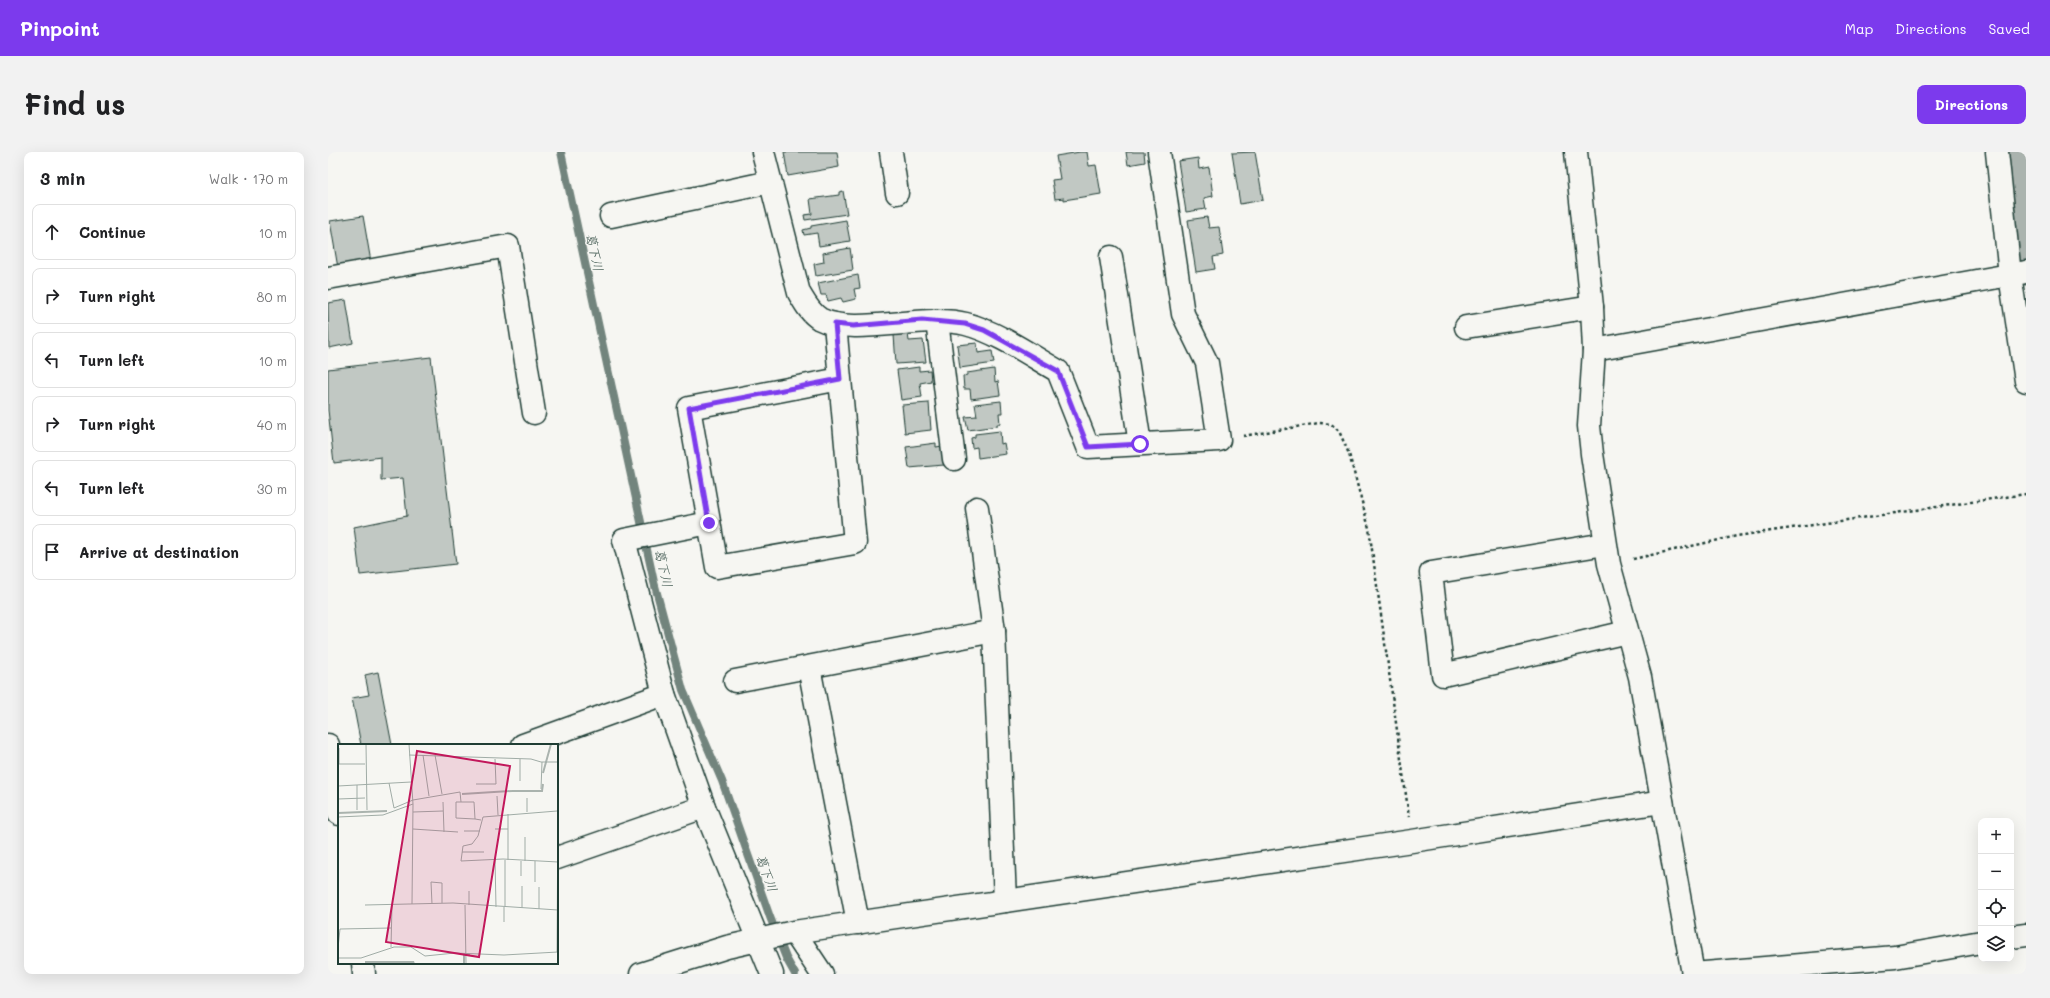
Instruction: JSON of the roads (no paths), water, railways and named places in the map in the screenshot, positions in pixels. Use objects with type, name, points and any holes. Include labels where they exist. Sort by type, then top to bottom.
[{"type":"street","points":[[763,152],[799,293],[808,308],[820,318],[835,324],[853,326],[922,320],[965,324],[984,330],[1058,371],[1088,447],[1219,440],[1207,363],[1183,314],[1159,152]]},
{"type":"street","points":[[891,152],[896,193]]},
{"type":"street","points":[[1576,152],[1592,307],[1594,350],[1589,426],[1607,554],[1640,677],[1693,974],[1896,965],[1978,943]]},
{"type":"street","points":[[1997,152],[2018,273],[2022,364],[2026,381]]},
{"type":"street","points":[[611,216],[770,182]]},
{"type":"street","points":[[328,278],[508,246],[534,413]]},
{"type":"street","points":[[1111,257],[1140,444]]},
{"type":"street","points":[[1594,350],[2018,273]]},
{"type":"street","points":[[1466,327],[1592,307]]},
{"type":"street","points":[[937,321],[954,459]]},
{"type":"street","points":[[835,324],[855,543],[717,567],[689,408],[840,379]]},
{"type":"street","points":[[977,508],[994,631],[1005,901]]},
{"type":"street","points":[[709,523],[624,540],[664,694],[704,807],[772,974]]},
{"type":"street","points":[[1607,554],[1431,572],[1443,675],[1627,632]]},
{"type":"street","points":[[735,681],[994,631]]},
{"type":"street","points":[[809,667],[858,922]]},
{"type":"street","points":[[526,744],[664,694]]},
{"type":"street","points":[[328,745],[338,807]]},
{"type":"street","points":[[642,974],[727,947],[794,932],[1412,842],[1662,802]]},
{"type":"street","points":[[558,858],[704,807]]},
{"type":"street","points":[[794,932],[822,974]]},
{"type":"street","points":[[2014,937],[2026,935]]},
{"type":"street","points":[[363,964],[364,974]]},
{"type":"waterway","name":"葛下川","points":[[561,152],[654,582],[683,690],[722,781],[770,917],[786,958],[795,974]]},
{"type":"waterway","points":[[2012,152],[2026,263]]}]
